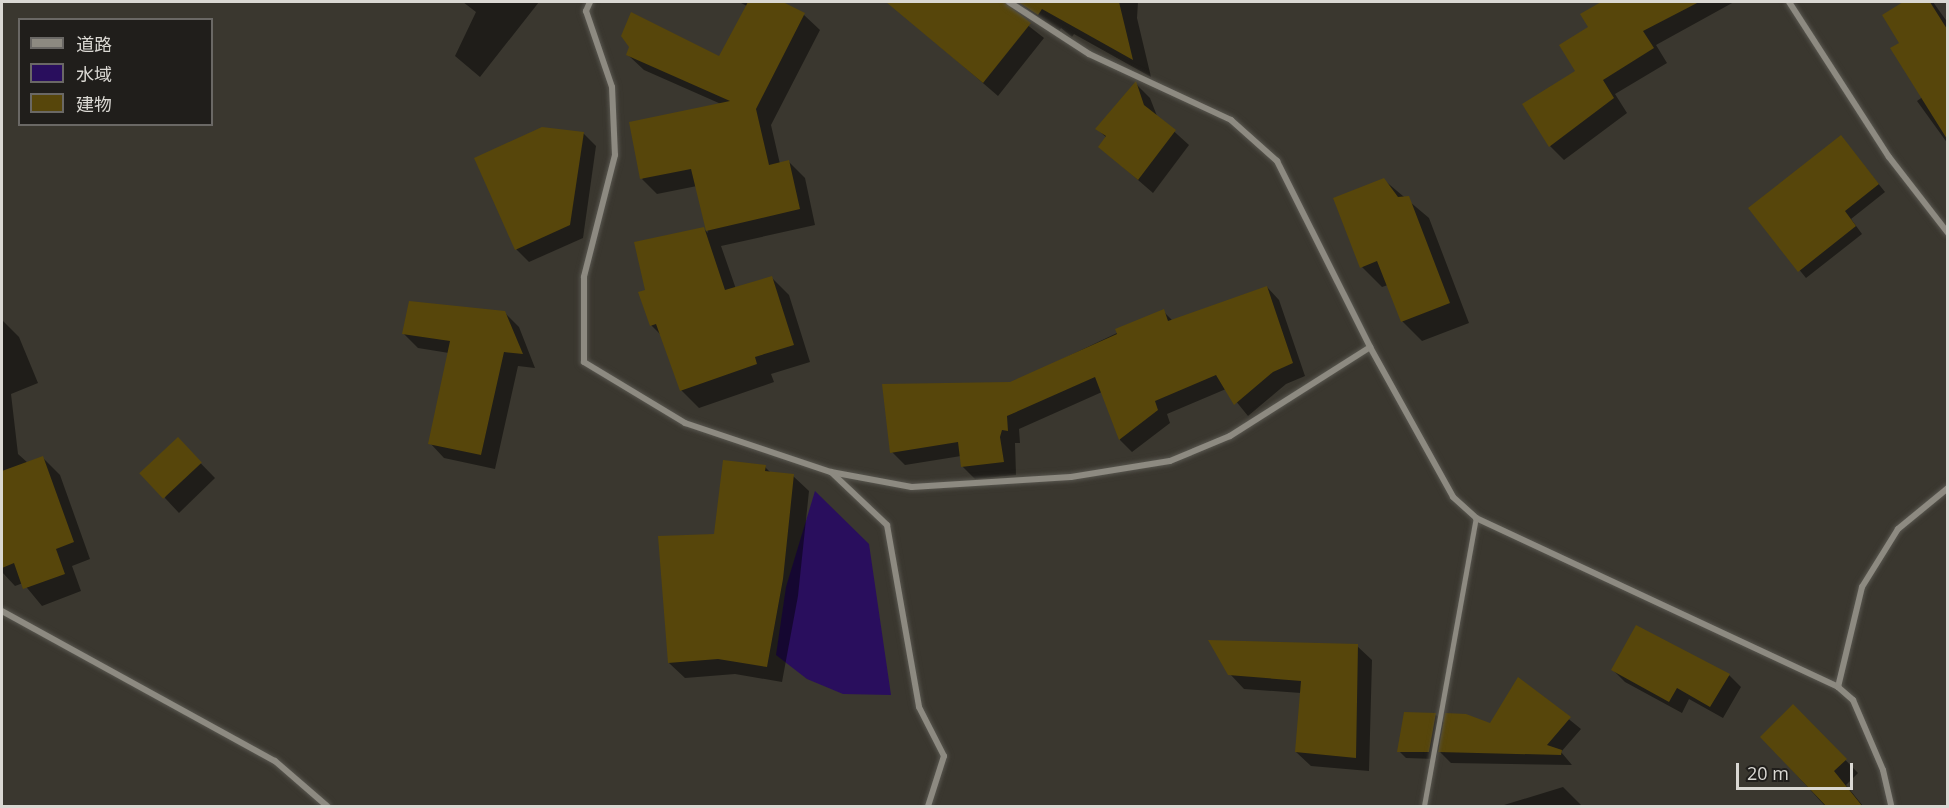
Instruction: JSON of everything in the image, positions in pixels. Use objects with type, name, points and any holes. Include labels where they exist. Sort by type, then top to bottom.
[{"type":"street","points":[[590,2],[586,11],[612,87],[615,155],[584,277],[584,362],[685,423],[831,471],[912,487],[1071,477],[1170,461],[1230,435],[1370,347]]},
{"type":"street","points":[[1009,2],[1089,54],[1231,120],[1277,161],[1370,347],[1453,497],[1476,518],[1838,687],[1852,700],[1884,770],[1891,807]]},
{"type":"street","points":[[1790,2],[1889,158],[1947,233]]},
{"type":"street","points":[[831,471],[887,525],[919,707],[944,756],[928,807]]},
{"type":"street","points":[[1838,687],[1862,587],[1899,529],[1947,488]]},
{"type":"street","points":[[2,611],[275,761],[327,807]]},
{"type":"lane","points":[[1424,807],[1476,518]]},
{"type":"water","points":[[815,491],[869,544],[891,695],[843,694],[807,679],[776,655],[786,587]]},
{"type":"building","points":[[748,2],[783,2],[805,13],[756,109],[769,165],[789,160],[800,209],[706,231],[691,169],[640,179],[629,122],[730,101],[626,55],[629,47],[621,36],[631,12],[719,56]]},
{"type":"building","points":[[886,2],[1004,2],[1031,23],[983,83]]},
{"type":"building","points":[[1018,2],[1119,2],[1133,60],[1042,9],[1038,15]]},
{"type":"building","points":[[1601,2],[1699,2],[1643,31],[1654,48],[1603,80],[1614,98],[1549,147],[1522,104],[1575,71],[1559,45],[1588,27],[1580,14]]},
{"type":"building","points":[[1903,2],[1930,2],[1947,29],[1947,139],[1890,48],[1899,43],[1882,15]]},
{"type":"building","points":[[1136,81],[1144,105],[1176,130],[1138,180],[1098,147],[1106,136],[1095,129]]},
{"type":"building","points":[[542,127],[584,132],[570,225],[515,250],[474,158]]},
{"type":"building","points":[[1841,135],[1879,184],[1845,211],[1856,226],[1798,272],[1748,208]]},
{"type":"building","points":[[1384,178],[1398,197],[1409,196],[1450,303],[1401,322],[1377,261],[1360,268],[1333,198]]},
{"type":"building","points":[[704,227],[725,290],[772,276],[794,345],[755,357],[757,364],[680,391],[656,324],[650,326],[638,292],[645,290],[634,242]]},
{"type":"building","points":[[1267,286],[1293,363],[1273,372],[1234,405],[1216,375],[1155,401],[1158,410],[1119,440],[1095,377],[1007,416],[1008,431],[1002,430],[1000,437],[1004,462],[961,467],[958,442],[890,453],[882,384],[1010,382],[1117,334],[1115,329],[1164,309],[1168,321]]},
{"type":"building","points":[[409,301],[505,311],[523,354],[504,352],[481,455],[428,444],[450,341],[402,334]]},
{"type":"building","points":[[178,437],[202,463],[163,499],[139,473]]},
{"type":"building","points":[[43,456],[74,542],[56,549],[65,574],[23,589],[14,563],[2,568],[2,471]]},
{"type":"building","points":[[723,460],[766,465],[765,471],[794,474],[783,579],[767,667],[718,659],[668,663],[658,536],[714,534]]},
{"type":"building","points":[[1636,625],[1730,674],[1710,707],[1677,688],[1669,702],[1611,670]]},
{"type":"building","points":[[1208,640],[1358,644],[1356,758],[1295,752],[1301,681],[1228,675]]},
{"type":"building","points":[[1518,677],[1571,717],[1547,745],[1562,750],[1561,755],[1438,752],[1445,713],[1466,714],[1490,723]]},
{"type":"building","points":[[1793,704],[1847,759],[1834,771],[1863,807],[1827,807],[1760,737]]},
{"type":"building","points":[[1404,712],[1436,713],[1429,752],[1397,752]]}]
